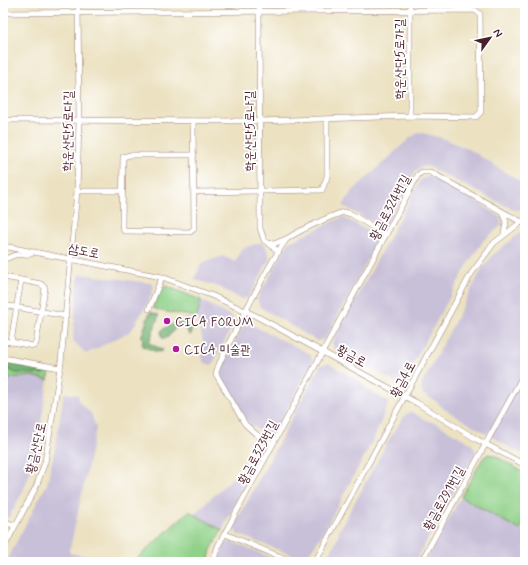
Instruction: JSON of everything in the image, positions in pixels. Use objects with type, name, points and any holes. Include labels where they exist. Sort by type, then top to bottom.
[{"type":"street","name":"학운산단5로다길","points":[[66,316],[77,191],[79,121],[78,3]]},
{"type":"street","name":"학운산단5로나길","points":[[259,3],[261,232],[270,245],[275,259]]},
{"type":"street","name":"학운산단5로가길","points":[[410,3],[410,116]]},
{"type":"street","points":[[3,13],[470,10],[480,14],[481,112],[476,117],[410,116],[260,121],[3,120]]},
{"type":"street","points":[[194,192],[322,190],[327,177],[327,119]]},
{"type":"street","points":[[193,121],[194,155],[194,227],[192,231],[124,231],[122,228],[122,191],[123,159],[126,155],[194,155]]},
{"type":"street","name":"황금로324번길","points":[[323,352],[420,173],[425,171],[430,172],[502,211],[524,221]]},
{"type":"street","points":[[77,191],[122,191]]},
{"type":"street","points":[[502,211],[506,222],[504,234]]},
{"type":"street","points":[[270,245],[289,238],[344,212],[351,214],[386,235]]},
{"type":"street","name":"황금4로","points":[[315,562],[471,274],[487,251],[504,234],[524,221]]},
{"type":"street","points":[[273,444],[257,435],[245,424],[216,374],[218,364],[246,311],[279,252],[289,238]]},
{"type":"street","points":[[270,245],[279,252]]},
{"type":"street","name":"삼도로","points":[[3,246],[162,277]]},
{"type":"street","points":[[3,260],[15,255],[38,253]]},
{"type":"street","points":[[3,277],[44,286],[35,345],[3,340]]},
{"type":"street","points":[[149,308],[162,277]]},
{"type":"street","name":"황금로","points":[[162,277],[197,289],[246,311],[405,396],[485,444],[525,465]]},
{"type":"street","points":[[11,342],[22,280]]},
{"type":"street","points":[[3,305],[66,316]]},
{"type":"street","name":"황금산단로","points":[[3,549],[36,487],[45,462],[60,368],[66,316]]},
{"type":"street","name":"황금로323번길","points":[[213,562],[216,551],[323,352]]},
{"type":"street","points":[[3,358],[60,368]]},
{"type":"street","name":"황금로291번길","points":[[421,562],[525,372]]},
{"type":"street","points":[[3,520],[14,526]]},
{"type":"street","points":[[225,534],[294,562]]},
{"type":"shaded area","points":[[420,132],[445,139],[472,151],[516,179],[525,186],[525,209],[514,210],[427,166],[421,167],[415,172],[387,224],[379,226],[343,206],[350,194],[357,187],[411,137]]},
{"type":"shaded area","points":[[431,176],[480,203],[500,217],[502,225],[483,241],[467,266],[404,380],[395,382],[335,350],[332,343],[421,179]]},
{"type":"shaded area","points":[[343,217],[375,235],[378,241],[325,339],[317,341],[260,307],[257,299],[289,242]]},
{"type":"shaded area","points":[[525,229],[525,456],[444,409],[437,402],[423,394],[421,386],[482,269],[494,254]]},
{"type":"shaded area","points":[[262,242],[267,249],[270,258],[249,297],[241,299],[219,287],[194,279],[202,263],[223,256],[235,262],[243,248]]},
{"type":"shaded area","points":[[80,274],[151,283],[154,287],[147,304],[131,331],[86,354],[73,340],[78,276]]},
{"type":"shaded area","points":[[201,300],[232,317],[234,323],[212,365],[204,363],[201,354],[205,352],[197,314]]},
{"type":"shaded area","points":[[250,324],[310,354],[313,361],[273,434],[266,436],[245,419],[220,375],[221,368],[243,326]]},
{"type":"shaded area","points":[[328,363],[359,381],[368,390],[386,400],[388,404],[374,438],[323,533],[308,555],[300,558],[237,534],[234,526],[320,366]]},
{"type":"shaded area","points":[[32,376],[48,380],[35,460],[23,491],[9,517],[4,518],[3,384],[6,384],[11,378]]},
{"type":"shaded area","points":[[64,393],[78,395],[79,402],[91,413],[96,428],[69,553],[132,562],[10,562],[8,558],[47,484],[55,448]]},
{"type":"shaded area","points":[[411,412],[428,421],[436,423],[472,444],[476,451],[415,562],[325,562],[337,540],[339,531],[391,436],[406,414]]},
{"type":"shaded area","points":[[240,471],[250,476],[222,530],[194,514]]},
{"type":"shaded area","points":[[461,497],[525,532],[525,562],[425,562]]},
{"type":"shaded area","points":[[232,542],[281,562],[217,562],[225,543]]},
{"type":"green space","points":[[166,286],[201,300],[197,317],[161,311],[153,308],[160,290]]},
{"type":"green space","points":[[150,312],[159,315],[149,343],[163,350],[162,351],[157,352],[142,346],[143,338],[141,337]]},
{"type":"green space","points":[[186,319],[189,320],[192,334],[189,335],[186,327],[180,326],[175,328],[167,338],[162,338],[161,331],[163,329],[174,324],[183,323]]},
{"type":"green space","points":[[3,362],[46,370],[46,372],[44,374],[16,373],[3,367]]},
{"type":"green space","points":[[3,367],[33,374],[48,370],[50,372],[48,380],[32,376],[11,378],[6,384],[3,384],[5,375]]},
{"type":"green space","points":[[488,454],[494,455],[525,473],[525,521],[520,530],[461,497],[483,458]]},
{"type":"green space","points":[[189,511],[222,530],[211,550],[208,562],[133,562]]},
{"type":"place","name":"CICA FORUM","points":[[167,321]]},
{"type":"place","name":"CICA 미술관","points":[[176,349]]}]
